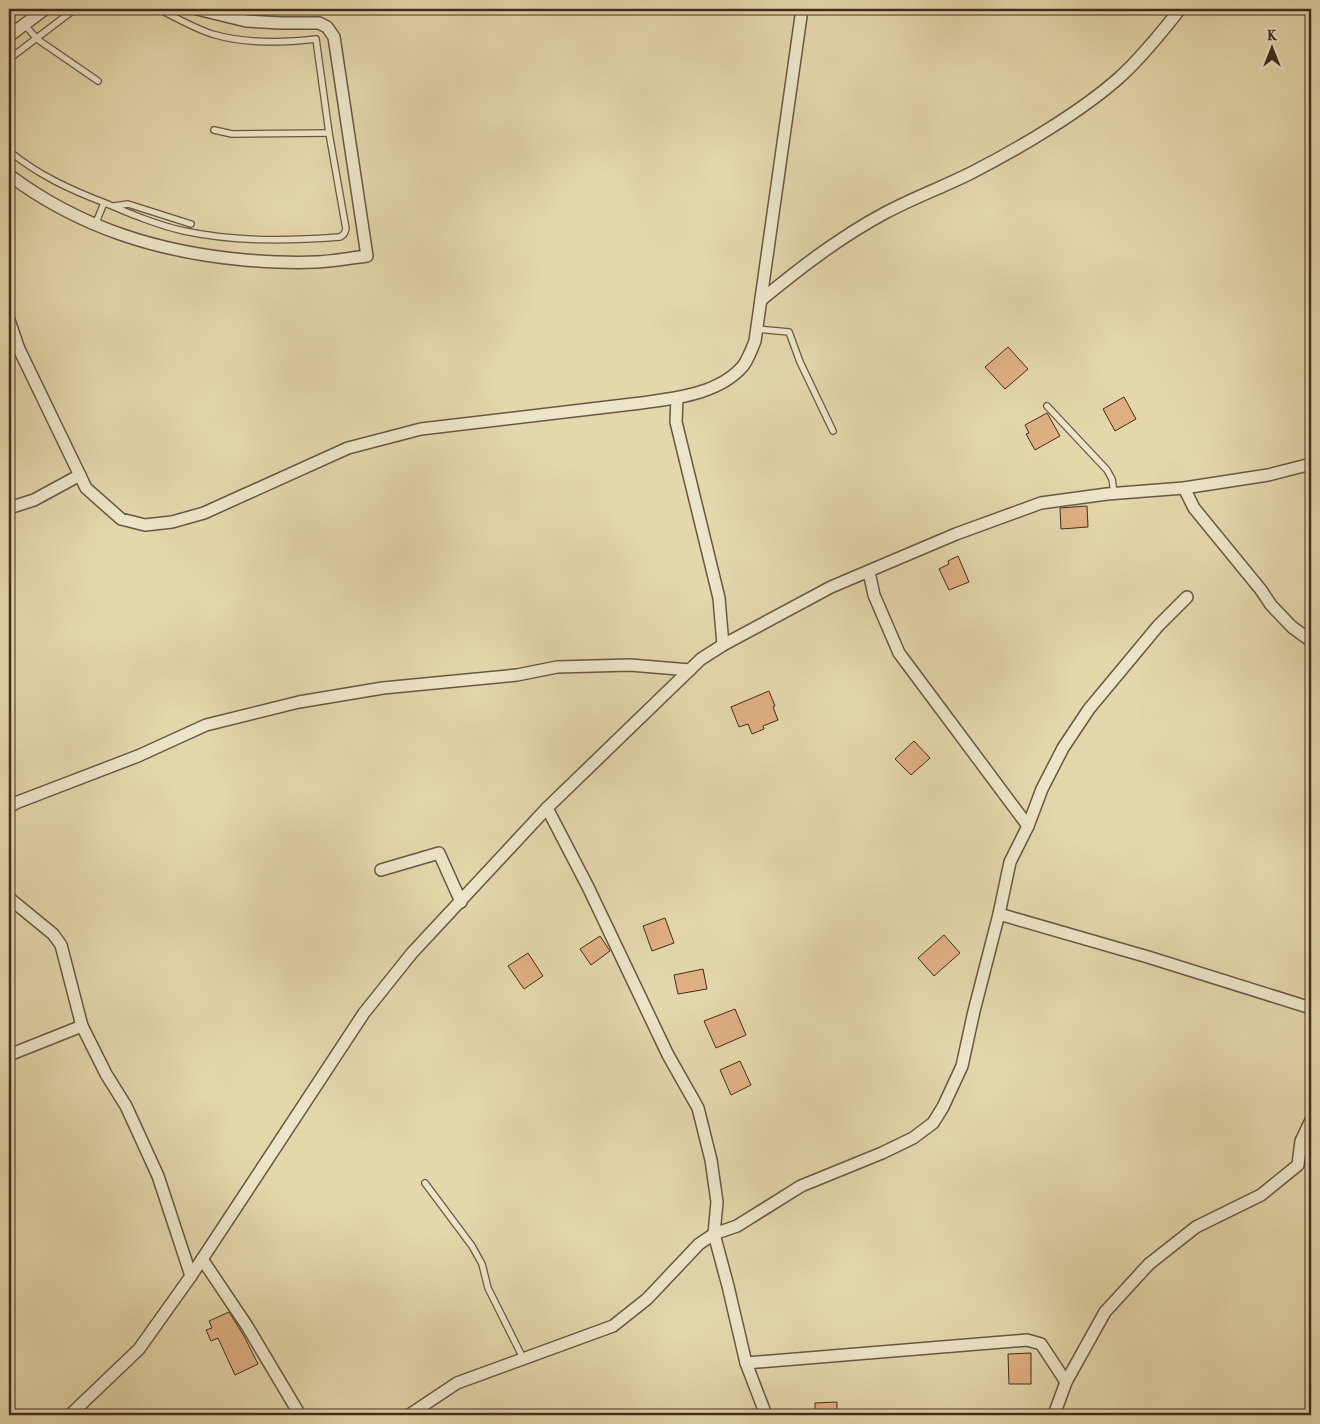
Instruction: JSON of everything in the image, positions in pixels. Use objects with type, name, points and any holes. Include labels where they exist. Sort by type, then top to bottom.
[{"type":"street","points":[[9,36],[44,9]]},
{"type":"street","points":[[9,175],[58,208],[95,225],[151,244],[194,254],[270,261],[317,262],[366,256],[334,37],[330,30],[319,23],[246,21],[197,9]]},
{"type":"street","points":[[9,320],[19,349],[86,488],[121,519],[145,525],[172,522],[204,513],[348,448],[421,429],[613,407],[677,398],[711,389],[729,378],[743,366],[755,341],[802,9]]},
{"type":"street","points":[[761,300],[807,262],[885,213],[971,173],[1036,136],[1082,106],[1120,76],[1164,30],[1180,9]]},
{"type":"street","points":[[677,398],[676,422],[678,435],[719,598],[722,646]]},
{"type":"street","points":[[70,1415],[139,1349],[191,1276],[364,1013],[412,952],[548,808],[701,659],[831,587],[956,534],[1040,504],[1114,493],[1184,488],[1268,475],[1311,464]]},
{"type":"street","points":[[9,508],[34,500],[80,475]]},
{"type":"street","points":[[1184,488],[1194,508],[1271,605],[1292,627],[1311,642]]},
{"type":"street","points":[[869,572],[874,595],[899,653],[1028,826]]},
{"type":"street","points":[[409,1415],[457,1383],[613,1326],[647,1299],[699,1244],[714,1234],[737,1226],[801,1186],[906,1142],[934,1122],[962,1066],[1010,862],[1028,826],[1042,789],[1058,756],[1089,709],[1158,626],[1187,597]]},
{"type":"street","points":[[9,807],[138,756],[206,725],[299,702],[383,688],[517,675],[557,667],[630,665],[690,670]]},
{"type":"street","points":[[548,808],[597,905],[668,1055],[698,1108],[711,1160],[717,1202],[714,1234],[746,1363],[766,1415]]},
{"type":"street","points":[[382,870],[439,852],[461,902]]},
{"type":"street","points":[[9,898],[53,934],[62,945],[82,1026],[106,1074],[126,1106],[158,1176],[191,1276]]},
{"type":"street","points":[[999,914],[1148,957],[1311,1008]]},
{"type":"street","points":[[9,1056],[82,1026]]},
{"type":"street","points":[[1054,1415],[1066,1382],[1105,1312],[1149,1264],[1196,1227],[1261,1195],[1298,1165],[1301,1141],[1311,1120]]},
{"type":"street","points":[[202,1259],[247,1326],[300,1415]]},
{"type":"street","points":[[746,1363],[1027,1340],[1040,1344],[1066,1382]]},
{"type":"lane","points":[[9,59],[75,9]]},
{"type":"lane","points":[[9,151],[21,161],[72,191],[141,218],[184,231],[242,240],[301,240],[340,237],[344,234],[346,229],[329,133],[316,40],[282,43],[247,41],[212,34],[159,9]]},
{"type":"lane","points":[[24,24],[37,39],[98,81]]},
{"type":"lane","points":[[214,130],[232,134],[329,133]]},
{"type":"lane","points":[[95,225],[104,203]]},
{"type":"lane","points":[[113,207],[128,204],[191,224]]},
{"type":"lane","points":[[757,329],[789,332],[800,362],[833,431]]},
{"type":"lane","points":[[1047,406],[1107,470],[1112,479],[1114,493]]},
{"type":"lane","points":[[425,1182],[472,1246],[482,1264],[488,1288],[523,1358]]},
{"type":"building","points":[[1008,347],[1028,369],[1005,389],[985,367]]},
{"type":"building","points":[[1124,397],[1136,419],[1115,431],[1103,409]]},
{"type":"building","points":[[1047,413],[1060,436],[1035,450],[1026,434],[1029,433],[1025,425]]},
{"type":"building","points":[[1087,506],[1088,527],[1061,529],[1060,508]]},
{"type":"building","points":[[958,556],[969,582],[949,590],[939,569],[949,564],[948,561]]},
{"type":"building","points":[[769,691],[778,720],[763,726],[764,729],[752,734],[748,724],[739,727],[731,707]]},
{"type":"building","points":[[914,741],[930,758],[911,775],[895,759]]},
{"type":"building","points":[[665,918],[674,943],[652,951],[643,926]]},
{"type":"building","points":[[944,935],[960,953],[934,976],[918,958]]},
{"type":"building","points":[[600,936],[610,951],[591,965],[580,949]]},
{"type":"building","points":[[528,953],[543,976],[524,989],[508,966]]},
{"type":"building","points":[[703,969],[707,989],[678,994],[674,975]]},
{"type":"building","points":[[735,1009],[746,1035],[716,1048],[704,1021]]},
{"type":"building","points":[[740,1061],[751,1085],[731,1095],[720,1070]]},
{"type":"building","points":[[229,1312],[258,1364],[235,1375],[218,1338],[211,1341],[206,1330],[212,1328],[209,1321]]},
{"type":"building","points":[[1031,1353],[1031,1384],[1009,1384],[1008,1354]]},
{"type":"building","points":[[837,1402],[837,1415],[815,1415],[815,1403]]}]
